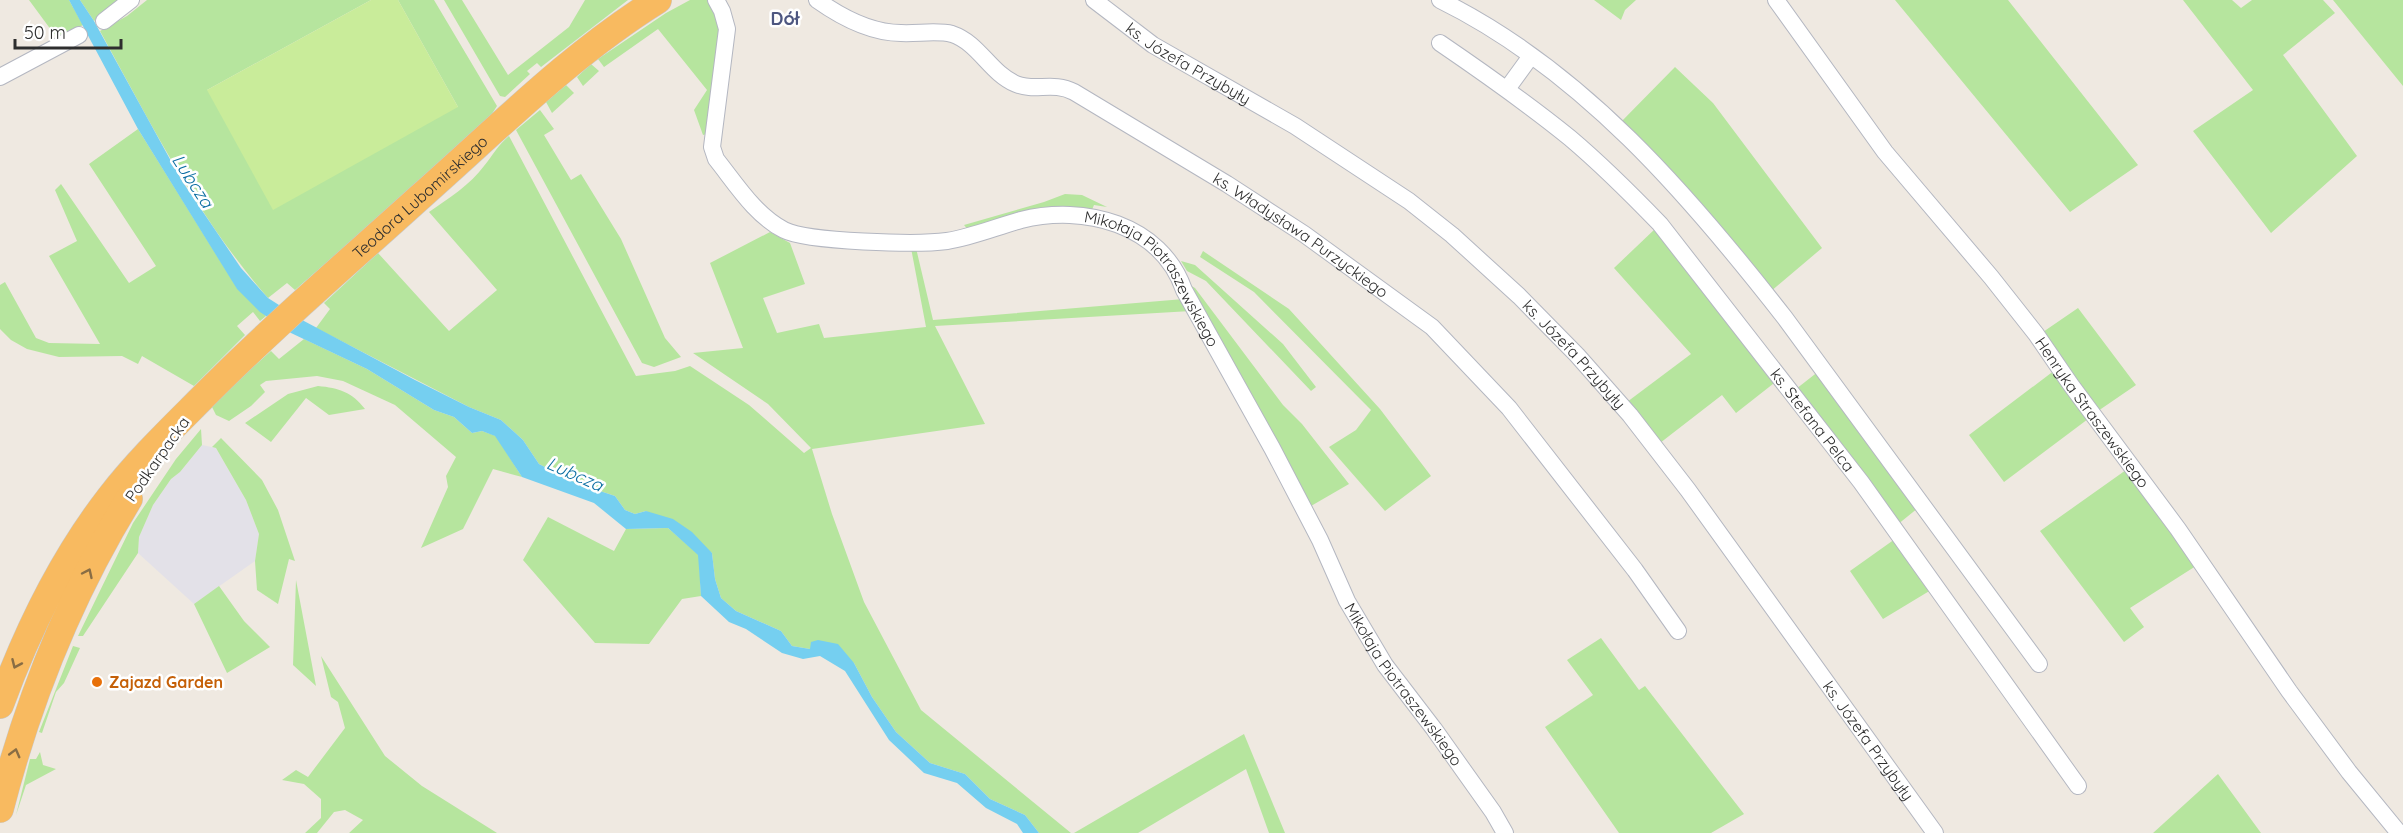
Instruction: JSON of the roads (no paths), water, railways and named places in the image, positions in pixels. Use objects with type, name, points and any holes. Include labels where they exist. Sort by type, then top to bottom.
[{"type":"highway","name":"Teodora Lubomirskiego","points":[[193,407],[246,353],[314,291],[557,76],[607,34],[658,0]]},
{"type":"highway","name":"Podkarpacka","points":[[0,705],[13,670],[59,572],[109,498],[154,444],[193,407]]},
{"type":"highway","name":"Podkarpacka","points":[[0,809],[28,712],[98,552],[141,479],[193,407]]},
{"type":"street","points":[[104,21],[131,0]]},
{"type":"street","name":"Mikołaja Piotraszewskiego","points":[[716,0],[722,10],[727,29],[712,147],[716,159],[766,220],[787,232],[807,236],[914,243],[947,241],[1023,220],[1063,214],[1088,216],[1113,222],[1137,232],[1162,253],[1178,273],[1184,290],[1320,540],[1347,601],[1384,665],[1434,729],[1493,812],[1505,833]]},
{"type":"street","name":"ks. Władysława Purzyckiego","points":[[817,0],[850,20],[880,30],[898,33],[953,34],[967,41],[1002,77],[1018,85],[1062,86],[1074,92],[1227,184],[1294,228],[1432,327],[1509,408],[1635,570],[1678,631]]},
{"type":"street","name":"ks. Józefa Przybyły","points":[[1094,0],[1153,45],[1295,126],[1409,201],[1452,235],[1519,296],[1577,355],[1630,415],[1935,833]]},
{"type":"street","points":[[1440,0],[1512,41],[1588,100],[1628,135],[1742,264],[1839,390],[2039,664]]},
{"type":"street","name":"Henryka Straszewskiego","points":[[1776,0],[1885,152],[2036,334],[2071,386],[2178,529],[2285,686],[2349,772],[2399,833]]},
{"type":"street","points":[[0,77],[79,35]]},
{"type":"street","name":"ks. Stefana Pelca","points":[[1440,43],[1507,89],[1570,138],[1625,187],[1660,224],[1861,482],[2078,786]]},
{"type":"street","points":[[1507,89],[1531,56]]},
{"type":"water","points":[[69,0],[80,0],[94,21],[182,181],[241,268],[268,298],[304,321],[415,380],[501,420],[523,440],[539,464],[576,483],[615,496],[625,510],[635,514],[646,511],[673,519],[692,532],[712,553],[715,579],[721,598],[736,611],[781,631],[792,646],[810,649],[811,642],[818,640],[838,644],[854,663],[872,697],[896,732],[930,763],[965,774],[990,799],[1025,815],[1039,833],[1023,833],[1017,824],[986,808],[957,783],[924,773],[889,740],[845,671],[820,656],[803,659],[782,653],[746,629],[729,622],[701,596],[698,555],[668,528],[626,529],[594,503],[522,477],[495,436],[482,431],[472,433],[454,417],[434,410],[367,369],[291,333],[260,312],[237,289],[138,129]]},
{"type":"place","name":"Zajazd Garden","points":[[97,682]]},
{"type":"district","name":"Dół","points":[[785,18]]},
{"type":"water label","name":"Lubcza","points":[[193,181]]},
{"type":"water label","name":"Lubcza","points":[[575,474]]}]
